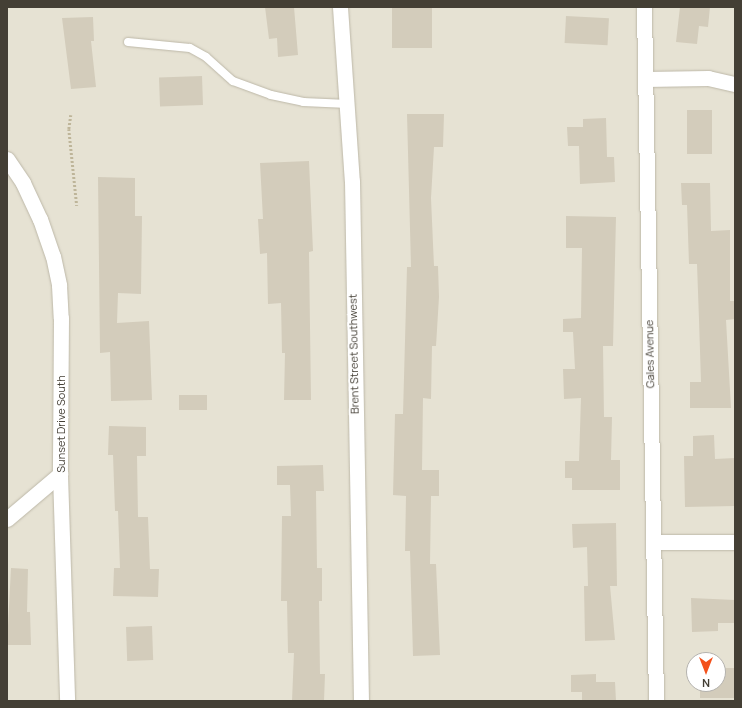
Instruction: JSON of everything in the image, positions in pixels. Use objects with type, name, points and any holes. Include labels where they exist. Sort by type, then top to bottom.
[{"type":"street","name":"Brent Street Southwest","points":[[340,7],[348,104],[352,181],[361,701]]},
{"type":"street","name":"Gales Avenue","points":[[644,7],[656,701]]},
{"type":"street","points":[[645,79],[708,78],[735,84]]},
{"type":"street","name":"Sunset Drive South","points":[[7,159],[23,183],[40,219],[53,256],[59,285],[62,318],[60,474],[67,701]]},
{"type":"street","points":[[7,519],[60,474]]},
{"type":"street","points":[[654,542],[735,542]]},
{"type":"lane","points":[[128,42],[190,48],[206,57],[233,81],[271,95],[303,102],[348,104]]},
{"type":"path","points":[[71,115],[69,129],[77,206]]},
{"type":"shaded area","points":[[7,7],[735,7],[735,701],[7,701]]},
{"type":"building","points":[[265,7],[294,7],[298,55],[278,57],[277,38],[269,39]]},
{"type":"building","points":[[392,7],[432,7],[432,48],[392,48]]},
{"type":"building","points":[[680,7],[710,7],[708,27],[699,26],[697,44],[676,42]]},
{"type":"building","points":[[566,16],[609,18],[608,45],[565,43]]},
{"type":"building","points":[[93,17],[94,41],[91,41],[96,87],[71,89],[62,18]]},
{"type":"building","points":[[202,76],[203,105],[160,106],[159,78]]},
{"type":"building","points":[[687,110],[712,110],[712,154],[687,154]]},
{"type":"building","points":[[407,114],[444,114],[443,147],[434,147],[431,198],[434,266],[438,266],[439,297],[436,346],[432,346],[431,399],[423,398],[422,470],[439,470],[439,496],[431,496],[430,564],[436,564],[440,655],[413,656],[410,551],[405,551],[406,496],[393,495],[395,414],[403,414],[407,267],[411,267]]},
{"type":"building","points":[[606,118],[607,157],[614,157],[615,182],[580,184],[579,146],[568,146],[567,127],[583,127],[583,119]]},
{"type":"building","points":[[309,161],[313,251],[309,252],[311,400],[284,400],[285,353],[282,353],[281,303],[268,304],[267,253],[260,254],[258,219],[263,219],[260,163]]},
{"type":"building","points":[[98,177],[135,178],[135,216],[142,216],[141,294],[118,293],[117,323],[149,321],[152,400],[111,401],[110,352],[100,353]]},
{"type":"building","points":[[681,183],[710,183],[711,231],[730,230],[730,301],[735,301],[735,319],[726,320],[731,408],[690,408],[690,382],[701,382],[697,264],[689,264],[687,205],[682,205]]},
{"type":"building","points":[[566,216],[616,217],[613,346],[603,346],[604,417],[612,417],[611,460],[620,460],[620,490],[572,490],[572,478],[565,478],[565,461],[579,461],[581,398],[564,399],[563,369],[575,369],[573,332],[563,332],[563,319],[581,318],[582,248],[566,248]]},
{"type":"building","points":[[179,395],[207,395],[207,410],[179,410]]},
{"type":"building","points":[[109,426],[146,427],[146,456],[137,456],[138,517],[148,517],[150,569],[159,569],[158,597],[113,596],[114,568],[120,568],[118,511],[115,511],[113,455],[108,455]]},
{"type":"building","points":[[714,435],[715,459],[735,458],[735,506],[685,507],[684,456],[693,456],[693,436]]},
{"type":"building","points":[[323,465],[324,491],[316,491],[317,568],[322,568],[322,601],[319,601],[320,674],[325,674],[324,701],[292,701],[294,653],[288,653],[287,601],[281,601],[282,516],[291,516],[290,485],[277,485],[277,466]]},
{"type":"building","points":[[616,523],[617,586],[610,586],[615,640],[585,641],[584,586],[588,586],[587,547],[573,548],[572,524]]},
{"type":"building","points":[[11,568],[28,569],[27,612],[30,612],[31,645],[7,645]]},
{"type":"building","points":[[691,598],[735,600],[735,623],[718,623],[718,631],[692,632]]},
{"type":"building","points":[[152,626],[153,660],[127,661],[126,627]]},
{"type":"building","points":[[726,668],[735,668],[735,698],[700,698],[700,692],[726,692]]},
{"type":"building","points":[[596,674],[596,682],[615,682],[616,701],[582,701],[582,692],[571,692],[571,675]]}]
